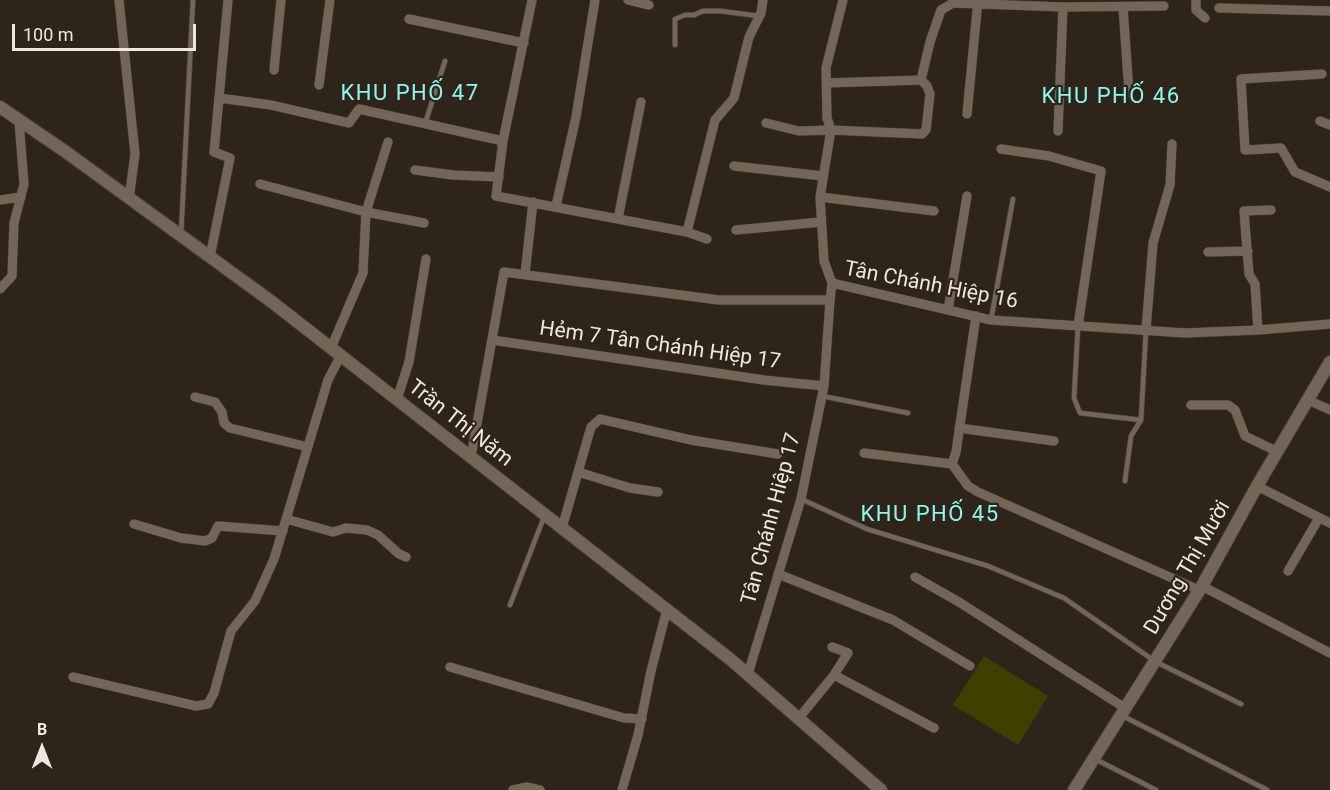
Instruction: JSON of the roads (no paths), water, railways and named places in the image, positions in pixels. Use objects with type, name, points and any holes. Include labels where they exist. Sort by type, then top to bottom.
[{"type":"street","points":[[119,0],[135,154],[129,199]]},
{"type":"street","points":[[210,257],[230,158],[214,152],[228,0]]},
{"type":"street","points":[[274,70],[281,0]]},
{"type":"street","points":[[319,85],[330,0]]},
{"type":"street","points":[[532,0],[503,141],[496,195],[687,232],[707,239]]},
{"type":"street","points":[[556,206],[576,117],[595,0]]},
{"type":"street","points":[[628,0],[649,5]]},
{"type":"street","points":[[687,232],[716,120],[734,98],[749,37],[759,16],[763,0]]},
{"type":"street","points":[[832,283],[824,261],[820,197],[831,130],[827,118],[826,68],[836,20],[843,0]]},
{"type":"street","points":[[1196,0],[1196,10],[1205,18]]},
{"type":"street","points":[[921,80],[941,10],[953,3],[978,2],[1062,7],[1123,7],[1164,3]]},
{"type":"street","points":[[967,114],[978,2]]},
{"type":"street","points":[[1059,130],[1062,7]]},
{"type":"street","points":[[1123,7],[1129,93]]},
{"type":"street","points":[[1219,8],[1330,11]]},
{"type":"street","points":[[409,19],[524,43]]},
{"type":"street","points":[[1322,74],[1241,79],[1245,150],[1281,148],[1295,172],[1330,187]]},
{"type":"street","points":[[766,123],[799,131],[922,134],[926,130],[930,94],[927,86],[921,80],[826,83]]},
{"type":"street","points":[[219,98],[272,105],[349,123],[358,109],[503,141]]},
{"type":"street","points":[[618,219],[640,102]]},
{"type":"street","name":"Trần Thị Năm","points":[[0,107],[210,257],[397,399],[748,674],[881,790]]},
{"type":"street","points":[[0,289],[12,276],[14,223],[24,184],[19,121]]},
{"type":"street","points":[[1320,121],[1330,126]]},
{"type":"street","points":[[73,677],[196,706],[208,704],[214,693],[231,631],[255,601],[274,559],[283,531],[336,352],[363,273],[366,212],[388,142]]},
{"type":"street","points":[[1146,330],[1153,243],[1170,185],[1172,144]]},
{"type":"street","points":[[1001,149],[1049,156],[1101,171],[1078,326]]},
{"type":"street","points":[[734,166],[823,176]]},
{"type":"street","points":[[414,170],[499,177]]},
{"type":"street","points":[[260,184],[366,212],[424,224]]},
{"type":"street","points":[[948,310],[967,195]]},
{"type":"street","points":[[0,200],[21,197]]},
{"type":"street","points":[[820,197],[934,211]]},
{"type":"street","points":[[525,274],[533,202]]},
{"type":"street","points":[[1258,330],[1256,284],[1250,274],[1244,211],[1271,210]]},
{"type":"street","points":[[736,230],[821,222]]},
{"type":"street","points":[[1208,252],[1248,251]]},
{"type":"street","points":[[397,399],[409,362],[426,259]]},
{"type":"street","name":"Tân Chánh Hiệp 16","points":[[492,340],[504,272],[719,300],[830,300],[832,283],[991,320],[1185,333],[1330,324]]},
{"type":"street","name":"Tân Chánh Hiệp 17","points":[[748,674],[801,499],[824,386],[830,300]]},
{"type":"street","points":[[952,464],[956,452],[976,316]]},
{"type":"street","points":[[471,457],[492,340]]},
{"type":"street","name":"Hẻm 7 Tân Chánh Hiệp 17","points":[[492,340],[764,380],[824,386]]},
{"type":"street","name":"Dương Thị Mười","points":[[1074,790],[1156,662],[1330,362]]},
{"type":"street","points":[[195,397],[215,402],[222,412],[224,423],[230,428],[308,447]]},
{"type":"street","points":[[1308,399],[1330,410]]},
{"type":"street","points":[[1191,405],[1228,405],[1235,410],[1245,436],[1278,452]]},
{"type":"street","points":[[562,528],[591,427],[600,420],[691,440],[778,454]]},
{"type":"street","points":[[959,428],[1054,441]]},
{"type":"street","points":[[864,453],[952,464],[968,486],[978,492],[1200,588],[1330,653]]},
{"type":"street","points":[[578,472],[630,488],[658,492]]},
{"type":"street","points":[[1257,486],[1330,523]]},
{"type":"street","points":[[1288,571],[1319,518]]},
{"type":"street","points":[[286,519],[333,532],[346,528],[367,530],[406,557]]},
{"type":"street","points":[[134,524],[181,538],[205,541],[212,538],[218,526],[283,531]]},
{"type":"street","points":[[778,574],[893,620],[970,666]]},
{"type":"street","points":[[915,577],[959,602],[1123,712]]},
{"type":"street","points":[[622,790],[642,719],[651,671],[667,609]]},
{"type":"street","points":[[798,719],[834,675],[848,653],[832,647]]},
{"type":"street","points":[[450,668],[624,718],[642,719]]},
{"type":"street","points":[[834,675],[934,728]]},
{"type":"street","points":[[513,790],[527,787],[540,790]]},
{"type":"lane","points":[[180,236],[193,0]]},
{"type":"lane","points":[[675,45],[675,19],[685,15],[694,15],[703,11],[720,11],[759,16]]},
{"type":"lane","points":[[425,124],[445,62]]},
{"type":"lane","points":[[991,320],[1013,199]]},
{"type":"lane","points":[[1078,326],[1074,398],[1080,412],[1141,420]]},
{"type":"lane","points":[[1125,481],[1131,436],[1141,420],[1146,330]]},
{"type":"lane","points":[[822,396],[908,413]]},
{"type":"lane","points":[[801,499],[867,529],[988,566],[1064,598],[1156,662],[1241,704]]},
{"type":"lane","points":[[510,605],[545,515]]},
{"type":"lane","points":[[1123,712],[1268,790]]},
{"type":"lane","points":[[1093,758],[1156,790]]},
{"type":"district","name":"KHU PHỐ 47","points":[[410,94]]},
{"type":"district","name":"KHU PHỐ 46","points":[[1111,97]]},
{"type":"district","name":"KHU PHỐ 45","points":[[930,515]]}]
